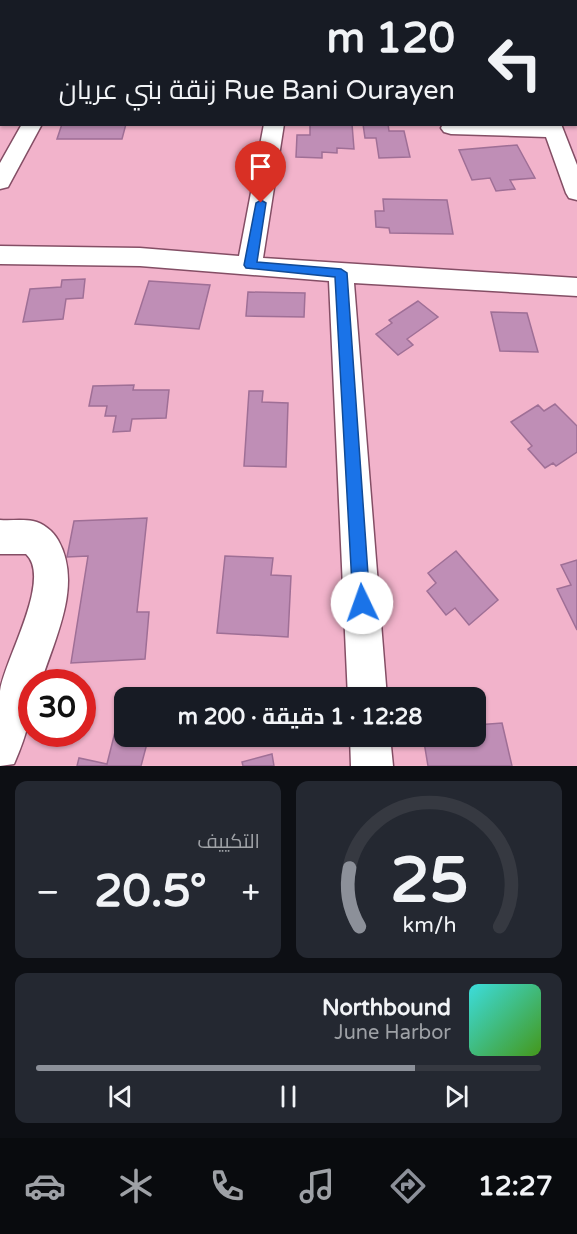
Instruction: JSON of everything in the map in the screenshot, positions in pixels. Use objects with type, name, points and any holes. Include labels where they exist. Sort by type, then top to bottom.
[{"type":"street","points":[[0,182],[31,126]]},
{"type":"street","points":[[250,265],[274,126]]},
{"type":"street","points":[[451,128],[552,128],[575,180]]},
{"type":"street","points":[[0,255],[140,257],[341,273],[577,287]]},
{"type":"street","points":[[341,273],[367,687]]},
{"type":"street","points":[[0,537],[33,538],[43,547],[50,560],[52,579],[45,611],[0,750]]},
{"type":"street","points":[[371,747],[372,766]]},
{"type":"building","points":[[61,126],[125,126],[122,139],[57,139]]},
{"type":"building","points":[[310,126],[352,126],[354,149],[337,148],[337,153],[322,152],[322,158],[296,157],[297,135],[310,135]]},
{"type":"building","points":[[363,126],[388,126],[389,131],[404,131],[410,157],[379,158],[376,138],[365,138]]},
{"type":"building","points":[[517,145],[535,178],[510,180],[515,189],[496,191],[490,178],[472,180],[459,150]]},
{"type":"building","points":[[383,199],[447,200],[453,234],[390,233],[389,228],[376,227],[375,211],[384,211]]},
{"type":"building","points":[[85,279],[83,298],[66,299],[63,319],[23,322],[30,289],[61,287],[62,280]]},
{"type":"building","points":[[149,281],[210,285],[199,329],[135,324]]},
{"type":"building","points":[[248,292],[305,293],[304,317],[246,316]]},
{"type":"building","points":[[418,301],[438,317],[407,339],[413,345],[398,355],[376,334],[392,323],[389,320]]},
{"type":"building","points":[[491,312],[527,313],[538,352],[500,351]]},
{"type":"building","points":[[134,385],[133,390],[169,390],[166,418],[132,419],[130,431],[113,432],[116,416],[105,416],[107,406],[89,406],[93,386]]},
{"type":"building","points":[[249,391],[263,391],[262,402],[288,403],[286,467],[244,466]]},
{"type":"building","points":[[555,404],[577,426],[577,452],[556,466],[553,463],[545,468],[528,449],[532,446],[511,422],[538,405],[544,411]]},
{"type":"building","points":[[147,518],[137,612],[149,612],[145,659],[71,663],[88,556],[67,557],[74,521]]},
{"type":"building","points":[[456,551],[498,600],[469,625],[455,608],[446,615],[427,591],[436,583],[428,573]]},
{"type":"building","points":[[225,556],[273,558],[271,575],[291,576],[288,637],[217,633]]},
{"type":"building","points":[[577,560],[577,630],[557,589],[571,585],[561,565]]},
{"type":"building","points":[[502,723],[512,766],[428,766],[425,747],[486,747],[486,724]]},
{"type":"building","points":[[114,736],[114,747],[146,747],[141,766],[77,766],[79,758],[107,764]]},
{"type":"building","points":[[272,754],[274,766],[243,766],[242,762]]},
{"type":"route","points":[[261,203],[250,265],[341,273],[362,603]]}]
